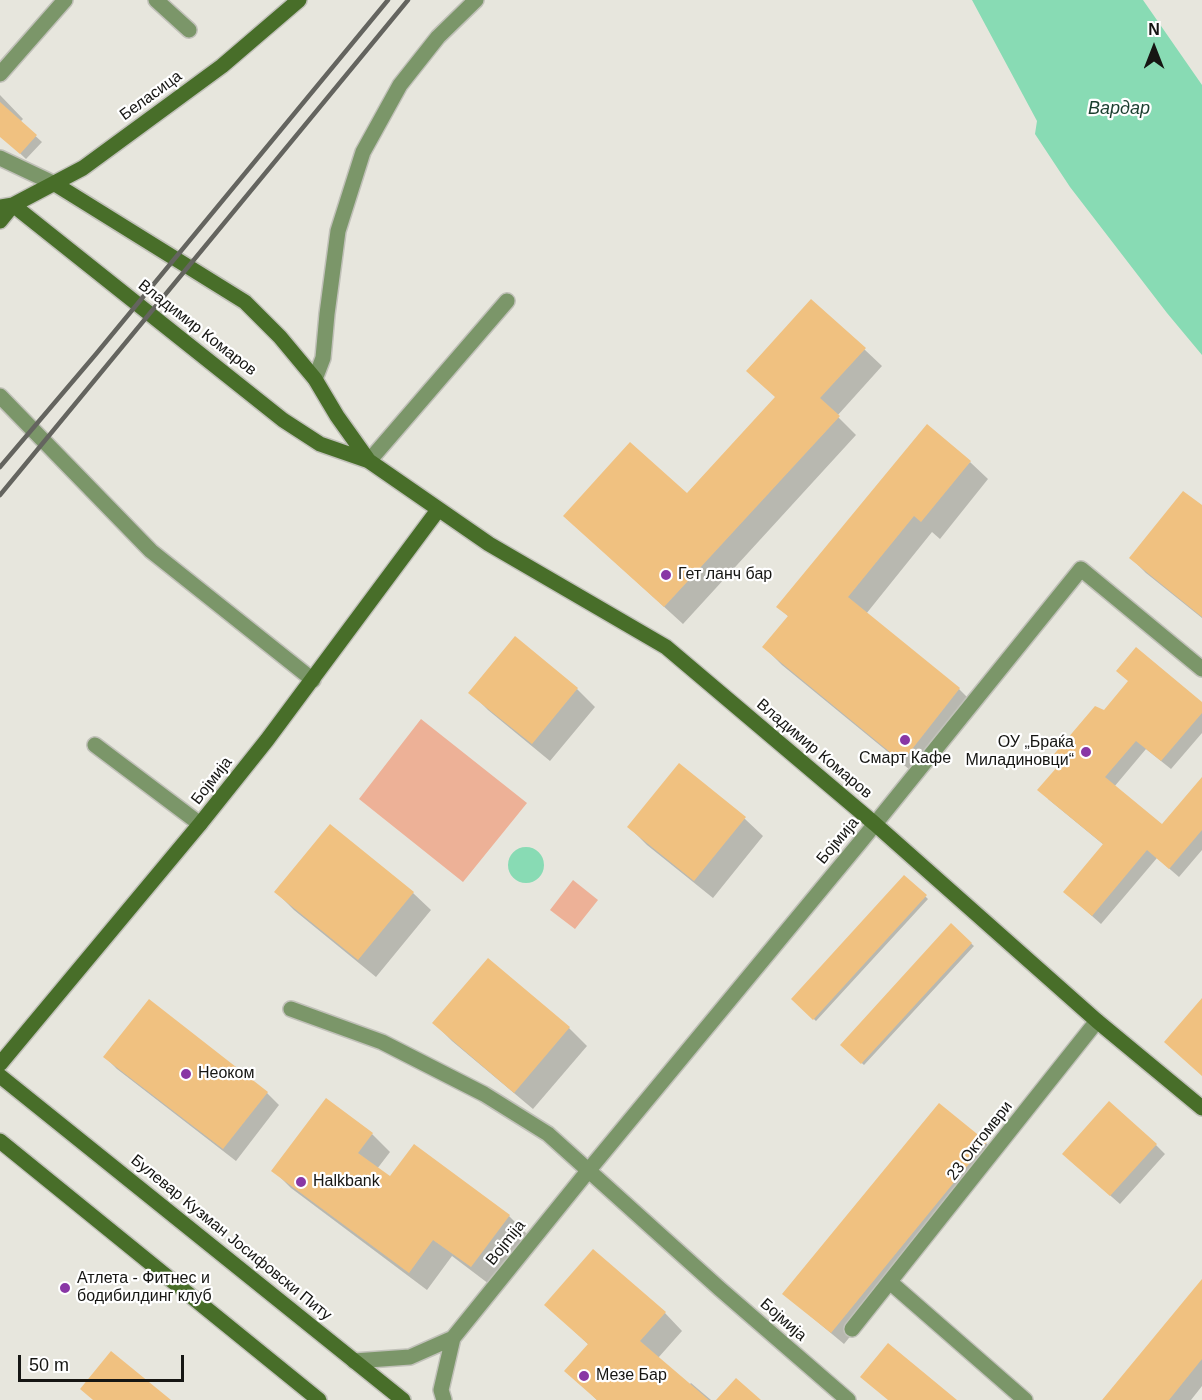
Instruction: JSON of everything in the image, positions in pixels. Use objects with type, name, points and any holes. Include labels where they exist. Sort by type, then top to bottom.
[{"type":"street","points":[[0,74],[65,0]]},
{"type":"street","points":[[156,0],[189,30]]},
{"type":"street","name":"Беласица","points":[[0,221],[4,203],[55,184],[83,168],[222,66],[299,0]]},
{"type":"street","points":[[315,380],[323,358],[338,231],[363,152],[400,85],[438,37],[476,0]]},
{"type":"street","points":[[0,158],[55,184]]},
{"type":"street","name":"Владимир Комаров","points":[[55,184],[245,302],[280,337],[315,380],[369,461]]},
{"type":"street","name":"Владимир Комаров","points":[[4,203],[283,420],[320,444],[369,461],[438,510],[526,567],[666,647],[875,824],[1097,1021],[1202,1108]]},
{"type":"street","points":[[369,461],[507,301]]},
{"type":"street","points":[[0,396],[151,551],[313,680]]},
{"type":"street","name":"Бојмија","points":[[0,1064],[200,825],[313,680],[438,510]]},
{"type":"street","name":"Бојмија","points":[[588,1171],[875,824],[1081,569],[1202,669]]},
{"type":"street","points":[[95,745],[200,825]]},
{"type":"street","name":"Бојмија","points":[[291,1009],[382,1042],[484,1094],[548,1134],[720,1289],[848,1400]]},
{"type":"street","name":"23 Октомври","points":[[852,1329],[891,1283],[1097,1021]]},
{"type":"street","name":"Булевар Кузман Јосифовски Питу","points":[[0,1076],[403,1400]]},
{"type":"street","points":[[0,1141],[319,1400]]},
{"type":"street","name":"Bojmija","points":[[453,1338],[588,1171]]},
{"type":"street","points":[[891,1283],[1025,1400]]},
{"type":"street","points":[[354,1361],[410,1357],[453,1338]]},
{"type":"street","points":[[444,1400],[441,1390],[453,1338]]},
{"type":"shaded area","points":[[421,719],[527,803],[463,882],[359,799]]},
{"type":"shaded area","points":[[573,880],[598,900],[575,929],[550,910]]},
{"type":"water","name":"Вардар","points":[[972,0],[1143,0],[1202,85],[1202,355],[1070,187],[1035,134],[1037,121]]},
{"type":"water","points":[[526,847],[539,852],[544,865],[539,878],[526,883],[513,878],[508,865],[513,852]]},
{"type":"building","points":[[0,102],[37,135],[20,154],[0,137]]},
{"type":"building","points":[[811,299],[866,348],[820,398],[840,416],[664,607],[563,516],[630,442],[687,493],[775,397],[746,371]]},
{"type":"building","points":[[927,424],[971,461],[921,522],[914,516],[848,597],[960,688],[902,762],[762,647],[788,616],[776,607]]},
{"type":"building","points":[[1183,491],[1202,505],[1202,617],[1129,558]]},
{"type":"building","points":[[515,636],[578,688],[532,744],[468,693]]},
{"type":"building","points":[[1136,647],[1202,702],[1202,713],[1161,761],[1136,741],[1105,777],[1162,824],[1202,777],[1202,830],[1169,869],[1147,850],[1092,916],[1063,892],[1103,844],[1037,790],[1058,766],[1050,759],[1095,706],[1104,710],[1128,681],[1116,671]]},
{"type":"building","points":[[679,763],[746,817],[694,881],[627,827]]},
{"type":"building","points":[[330,824],[414,892],[358,960],[274,892]]},
{"type":"building","points":[[904,875],[927,895],[813,1020],[791,999]]},
{"type":"building","points":[[951,923],[972,943],[861,1064],[840,1045]]},
{"type":"building","points":[[488,958],[570,1027],[514,1093],[432,1023]]},
{"type":"building","points":[[1202,998],[1202,1076],[1164,1042]]},
{"type":"building","name":"Неоком","points":[[149,999],[268,1092],[223,1149],[103,1057]]},
{"type":"building","points":[[326,1098],[373,1133],[358,1153],[390,1176],[414,1144],[510,1215],[471,1267],[433,1240],[409,1273],[271,1171]]},
{"type":"building","points":[[1109,1101],[1157,1144],[1110,1196],[1062,1154]]},
{"type":"building","points":[[939,1103],[987,1142],[831,1333],[782,1294]]},
{"type":"building","points":[[593,1249],[666,1312],[640,1341],[709,1400],[597,1400],[564,1371],[588,1344],[544,1305]]},
{"type":"building","points":[[1202,1279],[1202,1359],[1169,1400],[1102,1400]]},
{"type":"building","points":[[888,1343],[957,1400],[888,1400],[860,1377]]},
{"type":"building","points":[[111,1351],[171,1400],[93,1400],[80,1389]]},
{"type":"building","points":[[736,1378],[761,1400],[716,1400]]},
{"type":"railway","points":[[0,467],[388,0]]},
{"type":"railway","points":[[0,495],[408,0]]},
{"type":"place","name":"Гет ланч бар","points":[[666,575]]},
{"type":"place","name":"Смарт Кафе","points":[[905,740]]},
{"type":"place","name":"ОУ „Браќа Миладиновци“","points":[[1086,752]]},
{"type":"place","name":"Неоком","points":[[186,1074]]},
{"type":"place","name":"Halkbank","points":[[301,1182]]},
{"type":"place","name":"Атлета - Фитнес и бодибилдинг клуб","points":[[65,1288]]},
{"type":"place","name":"Мезе Бар","points":[[584,1376]]}]
